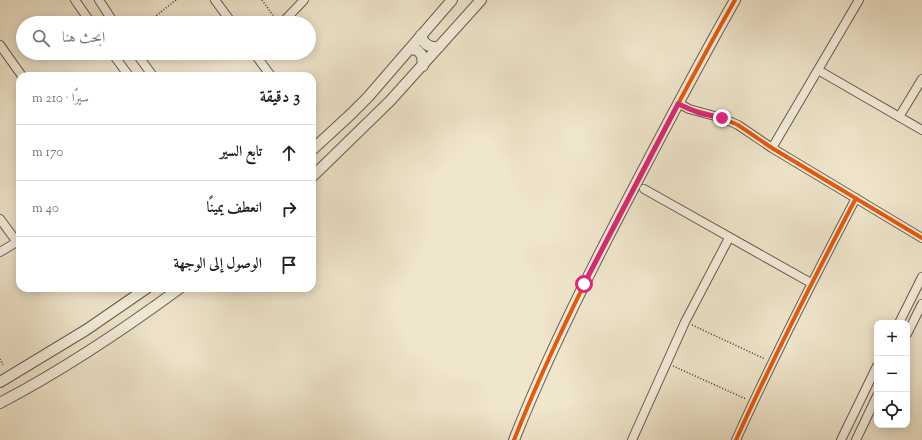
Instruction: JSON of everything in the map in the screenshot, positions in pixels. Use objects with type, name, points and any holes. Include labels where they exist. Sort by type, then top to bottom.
[{"type":"street","points":[[75,0],[86,16]]},
{"type":"street","points":[[99,0],[109,16]]},
{"type":"street","points":[[214,0],[227,16]]},
{"type":"street","points":[[289,16],[304,0]]},
{"type":"street","points":[[316,146],[364,102],[452,0]]},
{"type":"street","points":[[316,173],[390,101],[481,0]]},
{"type":"street","points":[[514,440],[550,356],[584,284],[678,104],[735,0]]},
{"type":"street","points":[[772,148],[859,0]]},
{"type":"street","points":[[421,35],[427,45],[434,48],[438,47]]},
{"type":"street","points":[[0,45],[19,72]]},
{"type":"street","points":[[410,49],[416,50],[422,55],[423,66]]},
{"type":"street","points":[[117,60],[126,72]]},
{"type":"street","points":[[141,60],[150,72]]},
{"type":"street","points":[[259,60],[268,72]]},
{"type":"street","points":[[818,70],[922,130]]},
{"type":"street","points":[[899,117],[922,79]]},
{"type":"street","points":[[678,104],[699,113],[730,121],[772,148],[922,238]]},
{"type":"street","points":[[644,189],[811,283]]},
{"type":"street","points":[[736,440],[811,283],[856,198]]},
{"type":"street","points":[[0,219],[16,238]]},
{"type":"street","points":[[632,440],[685,322],[729,238]]},
{"type":"street","points":[[0,252],[16,243]]},
{"type":"street","points":[[900,320],[922,277]]},
{"type":"street","points":[[0,382],[86,330],[141,292]]},
{"type":"street","points":[[0,403],[26,390],[102,342],[174,292]]},
{"type":"street","points":[[910,328],[922,304]]},
{"type":"street","points":[[841,440],[874,372]]},
{"type":"street","points":[[856,440],[874,402]]},
{"type":"path","points":[[156,16],[176,0]]},
{"type":"path","points":[[262,0],[274,16]]},
{"type":"path","points":[[685,322],[772,362]]},
{"type":"path","points":[[0,359],[3,365]]},
{"type":"path","points":[[666,363],[753,402]]},
{"type":"cycle path","points":[[514,440],[550,356],[590,273],[675,109],[735,0]]},
{"type":"cycle path","points":[[678,103],[689,109],[722,118],[738,125],[772,148],[922,238]]},
{"type":"cycle path","points":[[736,440],[794,318],[856,198]]},
{"type":"route","points":[[584,284],[678,104],[699,113],[722,118]]}]
